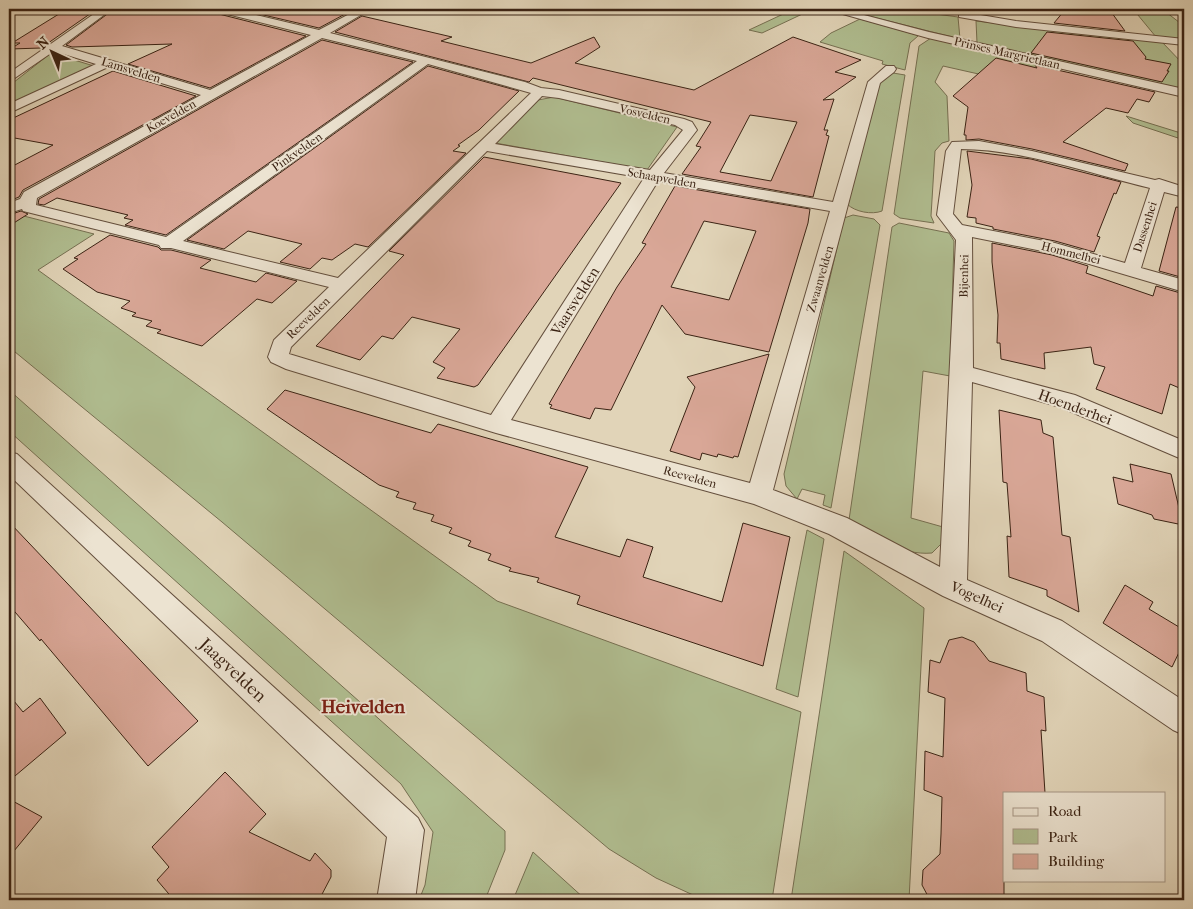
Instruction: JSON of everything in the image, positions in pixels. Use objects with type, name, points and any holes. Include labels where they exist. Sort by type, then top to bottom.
[{"type":"street","points":[[9,78],[107,9]]},
{"type":"street","points":[[219,9],[426,60],[521,85],[539,92]]},
{"type":"street","name":"Koevelden","points":[[9,208],[27,202],[30,195],[366,9]]},
{"type":"street","name":"Prinses Margrietlaan","points":[[830,9],[971,44],[1184,93]]},
{"type":"street","points":[[971,44],[962,12],[1016,24],[1184,42]]},
{"type":"street","name":"Lamsvelden","points":[[52,47],[210,94]]},
{"type":"street","name":"Pinkvelden","points":[[167,244],[426,60]]},
{"type":"street","points":[[9,109],[108,63]]},
{"type":"street","name":"Zwaanvelden","points":[[759,495],[874,82],[890,70]]},
{"type":"street","name":"Reevelden","points":[[539,92],[281,345],[278,357],[293,364],[496,425],[759,495]]},
{"type":"street","name":"Vosvelden","points":[[539,92],[559,94],[686,125],[690,130],[653,177]]},
{"type":"street","name":"Bijenhei","points":[[953,587],[962,372],[964,239],[945,215],[953,151],[957,145],[979,145],[1159,184],[1184,192]]},
{"type":"street","name":"Schaapvelden","points":[[484,146],[653,177],[840,208]]},
{"type":"street","name":"Vaarsvelden","points":[[496,425],[653,177]]},
{"type":"street","name":"Dassenhei","points":[[1132,269],[1159,184]]},
{"type":"street","points":[[27,202],[29,208],[167,244],[342,285]]},
{"type":"street","name":"Hommelhei","points":[[956,230],[1055,248],[1132,269],[1184,286]]},
{"type":"street","name":"Hoenderhei","points":[[962,372],[1067,401],[1184,451]]},
{"type":"street","name":"Jaagvelden","points":[[9,461],[406,830],[396,900]]},
{"type":"street","name":"Vogelhei","points":[[759,495],[838,526],[953,587],[1052,631],[1184,719]]},
{"type":"green space","points":[[794,9],[813,9],[762,33],[749,30]]},
{"type":"green space","points":[[841,9],[899,9],[958,17],[960,39]]},
{"type":"green space","points":[[1133,9],[1162,9],[1184,26],[1184,40],[1156,37]]},
{"type":"green space","points":[[860,19],[918,36],[910,43],[905,70],[882,64],[883,61],[820,42],[831,33]]},
{"type":"green space","points":[[976,21],[1162,42],[1184,65],[1184,90],[977,43]]},
{"type":"green space","points":[[931,38],[1059,68],[1054,91],[943,66],[935,82],[947,96],[949,141],[942,143],[935,151],[931,216],[934,223],[900,218],[894,214],[919,46]]},
{"type":"green space","points":[[51,53],[94,66],[9,104],[9,86]]},
{"type":"green space","points":[[893,73],[905,75],[882,211],[864,212],[854,209],[847,204],[877,84]]},
{"type":"green space","points":[[554,97],[677,127],[647,170],[495,143],[538,100]]},
{"type":"green space","points":[[1126,116],[1184,134],[1184,140],[1133,123]]},
{"type":"green space","points":[[16,214],[94,234],[38,270],[497,601],[801,712],[772,900],[704,900],[656,878],[609,849],[222,522],[9,347],[9,216]]},
{"type":"green space","points":[[853,215],[874,219],[880,225],[831,508],[823,505],[825,495],[802,489],[797,499],[786,486],[784,474],[844,218]]},
{"type":"green space","points":[[899,223],[949,233],[954,241],[950,376],[923,371],[911,518],[943,527],[943,542],[932,553],[920,553],[899,548],[878,538],[849,520],[892,227]]},
{"type":"green space","points":[[9,390],[505,831],[505,850],[485,900],[419,900],[425,885],[433,832],[401,784],[9,431]]},
{"type":"green space","points":[[807,530],[824,539],[798,697],[776,689]]},
{"type":"green space","points":[[844,551],[924,608],[909,900],[791,900]]},
{"type":"green space","points":[[533,852],[585,899],[587,900],[513,900]]},
{"type":"building","points":[[67,9],[97,9],[41,48],[10,49],[20,43],[12,43]]},
{"type":"building","points":[[114,9],[212,9],[215,13],[306,36],[210,88],[128,64],[172,44],[72,47],[66,45]]},
{"type":"building","points":[[238,9],[328,9],[347,13],[319,28]]},
{"type":"building","points":[[1109,9],[1125,31],[1054,23],[1064,11],[1093,13]]},
{"type":"building","points":[[362,16],[452,37],[441,41],[531,63],[594,37],[600,47],[575,63],[694,90],[793,37],[861,60],[835,72],[856,77],[823,100],[834,99],[824,130],[828,130],[826,135],[829,136],[813,197],[682,174],[701,147],[696,146],[711,122],[533,78],[529,82],[335,32]],"holes":[[[750,115],[797,122],[771,181],[720,172]]]},
{"type":"building","points":[[1047,32],[1133,41],[1146,57],[1145,59],[1171,64],[1167,71],[1169,71],[1162,82],[1031,53]]},
{"type":"building","points":[[322,40],[413,62],[166,235],[125,225],[133,220],[124,218],[128,215],[57,198],[44,205],[38,204],[39,199]]},
{"type":"building","points":[[996,58],[1155,92],[1149,102],[1137,99],[1128,113],[1106,108],[1063,142],[1128,164],[1125,171],[1032,149],[979,139],[966,140],[966,135],[964,135],[968,107],[953,96]]},
{"type":"building","points":[[428,66],[519,91],[479,130],[458,145],[460,146],[453,151],[466,153],[368,247],[355,244],[332,260],[322,258],[310,269],[280,262],[302,244],[248,231],[224,249],[187,240]]},
{"type":"building","points":[[113,71],[196,96],[23,190],[19,197],[9,201],[9,168],[53,145],[9,137],[9,120]]},
{"type":"building","points":[[967,151],[1031,159],[1121,182],[1116,194],[1114,193],[1097,236],[1100,237],[1094,252],[1055,241],[993,229],[993,227],[976,223],[976,218],[967,217],[972,185]]},
{"type":"building","points":[[484,157],[621,183],[478,385],[474,387],[437,378],[445,368],[433,362],[460,329],[412,317],[393,339],[382,336],[360,360],[316,346],[404,255],[389,251]]},
{"type":"building","points":[[675,186],[810,209],[808,223],[769,352],[685,334],[662,305],[611,410],[595,408],[590,419],[550,408],[552,405],[549,404],[617,287],[646,244],[642,243]],"holes":[[[704,221],[756,231],[729,300],[671,287]]]},
{"type":"building","points":[[1176,207],[1184,208],[1184,278],[1159,271]]},
{"type":"building","points":[[21,211],[28,214],[9,226],[9,215]]},
{"type":"building","points":[[110,235],[158,247],[161,250],[171,250],[211,260],[200,268],[256,282],[266,273],[297,281],[272,303],[257,299],[202,346],[157,333],[161,330],[146,326],[152,321],[132,316],[136,313],[121,308],[130,301],[97,292],[63,269],[78,259],[74,258]]},
{"type":"building","points":[[992,243],[1052,255],[1088,266],[1086,273],[1153,296],[1156,286],[1184,294],[1184,390],[1170,384],[1162,414],[1096,389],[1105,367],[1094,364],[1091,347],[1044,353],[1045,369],[1001,359],[1000,343],[997,343],[998,315],[992,262]]},
{"type":"building","points":[[769,354],[738,457],[734,456],[733,458],[718,454],[717,457],[702,453],[700,460],[670,451],[695,387],[687,377]]},
{"type":"building","points":[[285,390],[431,433],[438,424],[588,467],[555,537],[620,557],[627,539],[653,547],[643,577],[722,602],[743,523],[790,537],[763,666],[577,604],[580,596],[537,582],[539,578],[509,571],[511,568],[488,560],[491,554],[468,546],[471,541],[449,533],[452,528],[431,521],[434,515],[413,509],[416,503],[396,497],[399,492],[379,485],[267,409]]},
{"type":"building","points":[[999,410],[1041,420],[1043,433],[1053,437],[1062,535],[1070,537],[1079,612],[1047,596],[1047,590],[1009,577],[1007,536],[1011,537],[1007,483],[1003,482]]},
{"type":"building","points":[[1130,464],[1171,474],[1183,525],[1154,519],[1152,515],[1118,504],[1113,477],[1133,482]]},
{"type":"building","points":[[9,522],[198,721],[148,766],[41,639],[40,641],[9,605]]},
{"type":"building","points":[[1125,585],[1153,602],[1149,609],[1184,630],[1184,642],[1172,667],[1103,623]]},
{"type":"building","points":[[962,637],[974,642],[989,661],[1026,673],[1027,691],[1044,697],[1046,731],[1041,730],[1045,792],[1003,792],[1004,900],[930,900],[922,885],[923,870],[940,854],[941,834],[942,797],[924,790],[925,751],[943,757],[945,698],[928,692],[930,660],[940,663],[949,640]]},
{"type":"building","points":[[9,695],[23,712],[40,698],[66,733],[9,781]]},
{"type":"building","points":[[225,772],[266,814],[249,832],[310,861],[315,853],[331,870],[331,877],[319,900],[174,900],[157,880],[169,867],[152,847]]},
{"type":"building","points":[[9,799],[42,817],[9,857]]},
{"type":"district","name":"Heivelden","points":[[363,706]]}]
